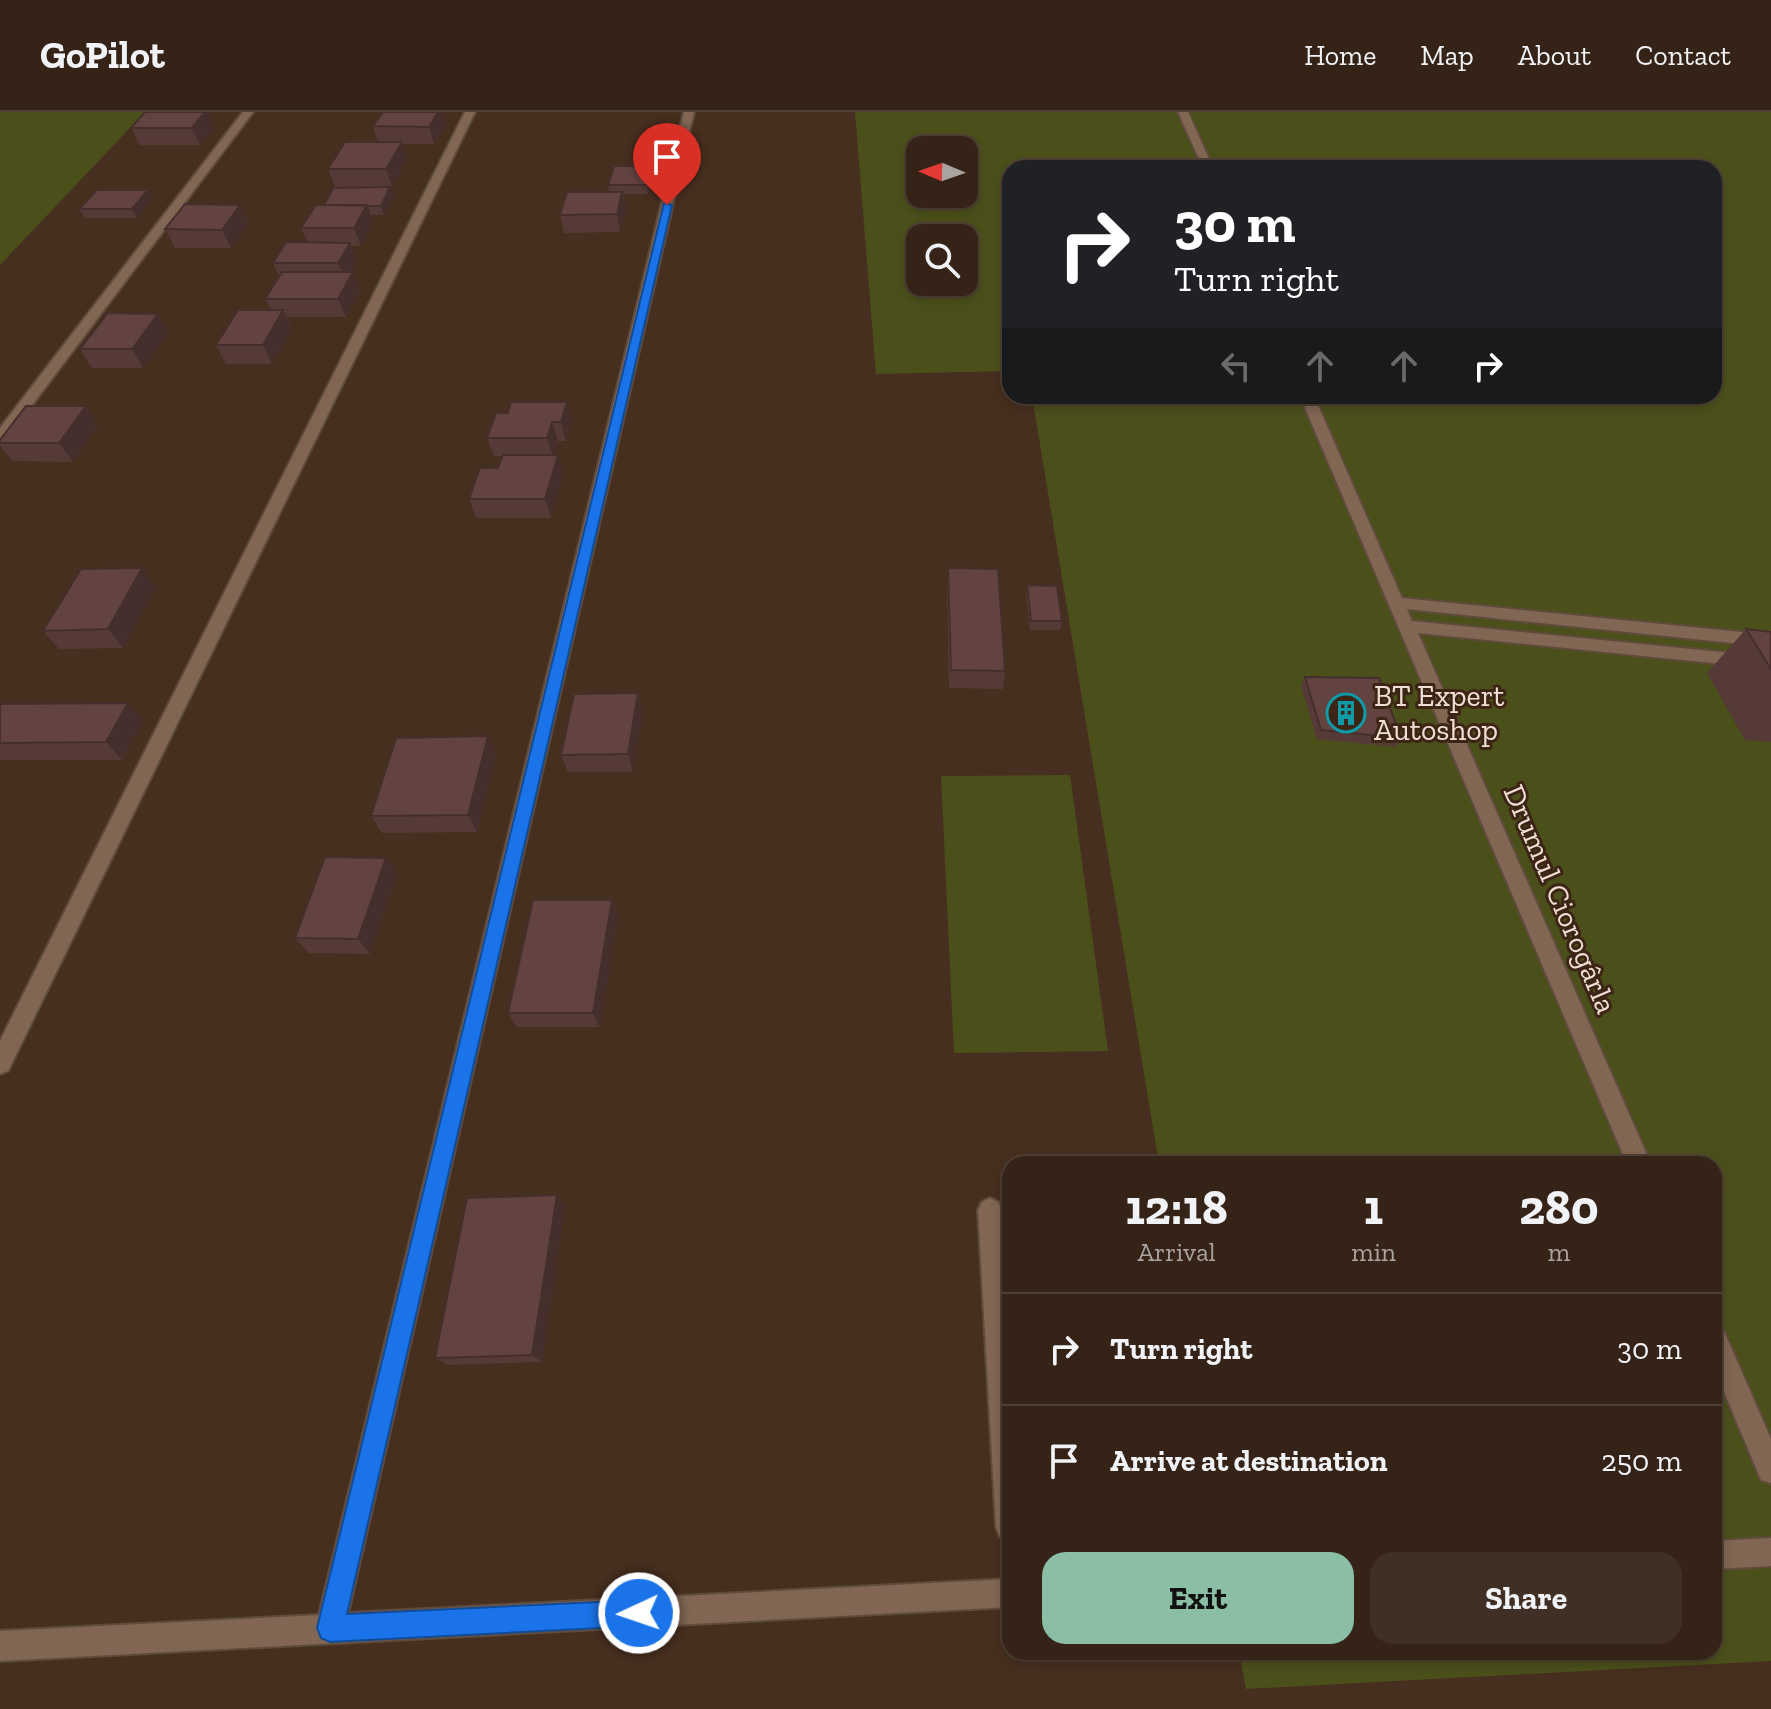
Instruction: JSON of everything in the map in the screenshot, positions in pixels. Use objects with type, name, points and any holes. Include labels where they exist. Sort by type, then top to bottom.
[{"type":"street","points":[[0,438],[248,112]]},
{"type":"street","points":[[0,1064],[470,112]]},
{"type":"street","points":[[330,1628],[689,112]]},
{"type":"street","points":[[1183,112],[1204,160]]},
{"type":"street","name":"Drumul Ciorogârla","points":[[1311,404],[1636,1156]]},
{"type":"street","points":[[1398,603],[1771,641]]},
{"type":"street","points":[[1408,626],[1771,663]]},
{"type":"street","points":[[990,1210],[1002,1400]]},
{"type":"street","points":[[1722,1357],[1771,1470]]},
{"type":"street","points":[[1722,1555],[1771,1552]]},
{"type":"street","points":[[0,1646],[1002,1593]]},
{"type":"green space","points":[[0,112],[145,112],[0,265]]},
{"type":"green space","points":[[855,112],[1771,112],[1771,1661],[1246,1689],[1241,1660],[1722,1660],[1722,1156],[1158,1156],[1033,404],[1722,404],[1722,160],[1002,160],[1002,371],[876,374]]},
{"type":"green space","points":[[1070,775],[1108,1051],[954,1053],[941,776]]},
{"type":"building","points":[[145,112],[205,112],[192,128],[131,128]]},
{"type":"building","points":[[383,112],[438,112],[429,127],[373,126]]},
{"type":"building","points":[[345,142],[402,142],[386,169],[328,169]]},
{"type":"building","points":[[614,166],[653,166],[647,185],[608,185]]},
{"type":"building","points":[[390,187],[381,206],[324,205],[333,188]]},
{"type":"building","points":[[97,190],[148,190],[132,209],[79,209]]},
{"type":"building","points":[[567,192],[622,192],[617,214],[560,215]]},
{"type":"building","points":[[185,204],[240,205],[222,230],[165,229]]},
{"type":"building","points":[[316,205],[367,205],[354,228],[301,228]]},
{"type":"building","points":[[286,242],[350,243],[338,263],[273,263]]},
{"type":"building","points":[[282,272],[353,272],[338,299],[265,299]]},
{"type":"building","points":[[238,310],[283,310],[263,345],[216,345]]},
{"type":"building","points":[[108,313],[158,314],[132,349],[80,349]]},
{"type":"building","points":[[511,402],[567,402],[561,422],[552,422],[547,438],[487,438],[496,413],[508,413]]},
{"type":"building","points":[[26,406],[86,406],[59,443],[0,443]]},
{"type":"building","points":[[503,455],[558,455],[545,499],[469,499],[480,468],[498,468]]},
{"type":"building","points":[[142,568],[108,629],[43,631],[81,569]]},
{"type":"building","points":[[948,568],[998,569],[1005,671],[951,670]]},
{"type":"building","points":[[1027,585],[1057,586],[1062,621],[1031,621]]},
{"type":"building","points":[[1746,629],[1771,632],[1771,669]]},
{"type":"building","name":"BT Expert Autoshop","points":[[1305,677],[1379,678],[1401,738],[1321,730]]},
{"type":"building","points":[[638,693],[628,754],[561,755],[574,694]]},
{"type":"building","points":[[128,703],[106,742],[0,743],[0,704]]},
{"type":"building","points":[[488,736],[468,815],[371,816],[396,738]]},
{"type":"building","points":[[325,857],[386,858],[358,939],[295,938]]},
{"type":"building","points":[[533,900],[612,900],[593,1013],[508,1013]]},
{"type":"building","points":[[557,1195],[532,1355],[435,1358],[467,1198]]},
{"type":"place","name":"BT Expert Autoshop","points":[[1346,713]]},
{"type":"route","points":[[639,1613],[330,1628],[667,205]]}]
